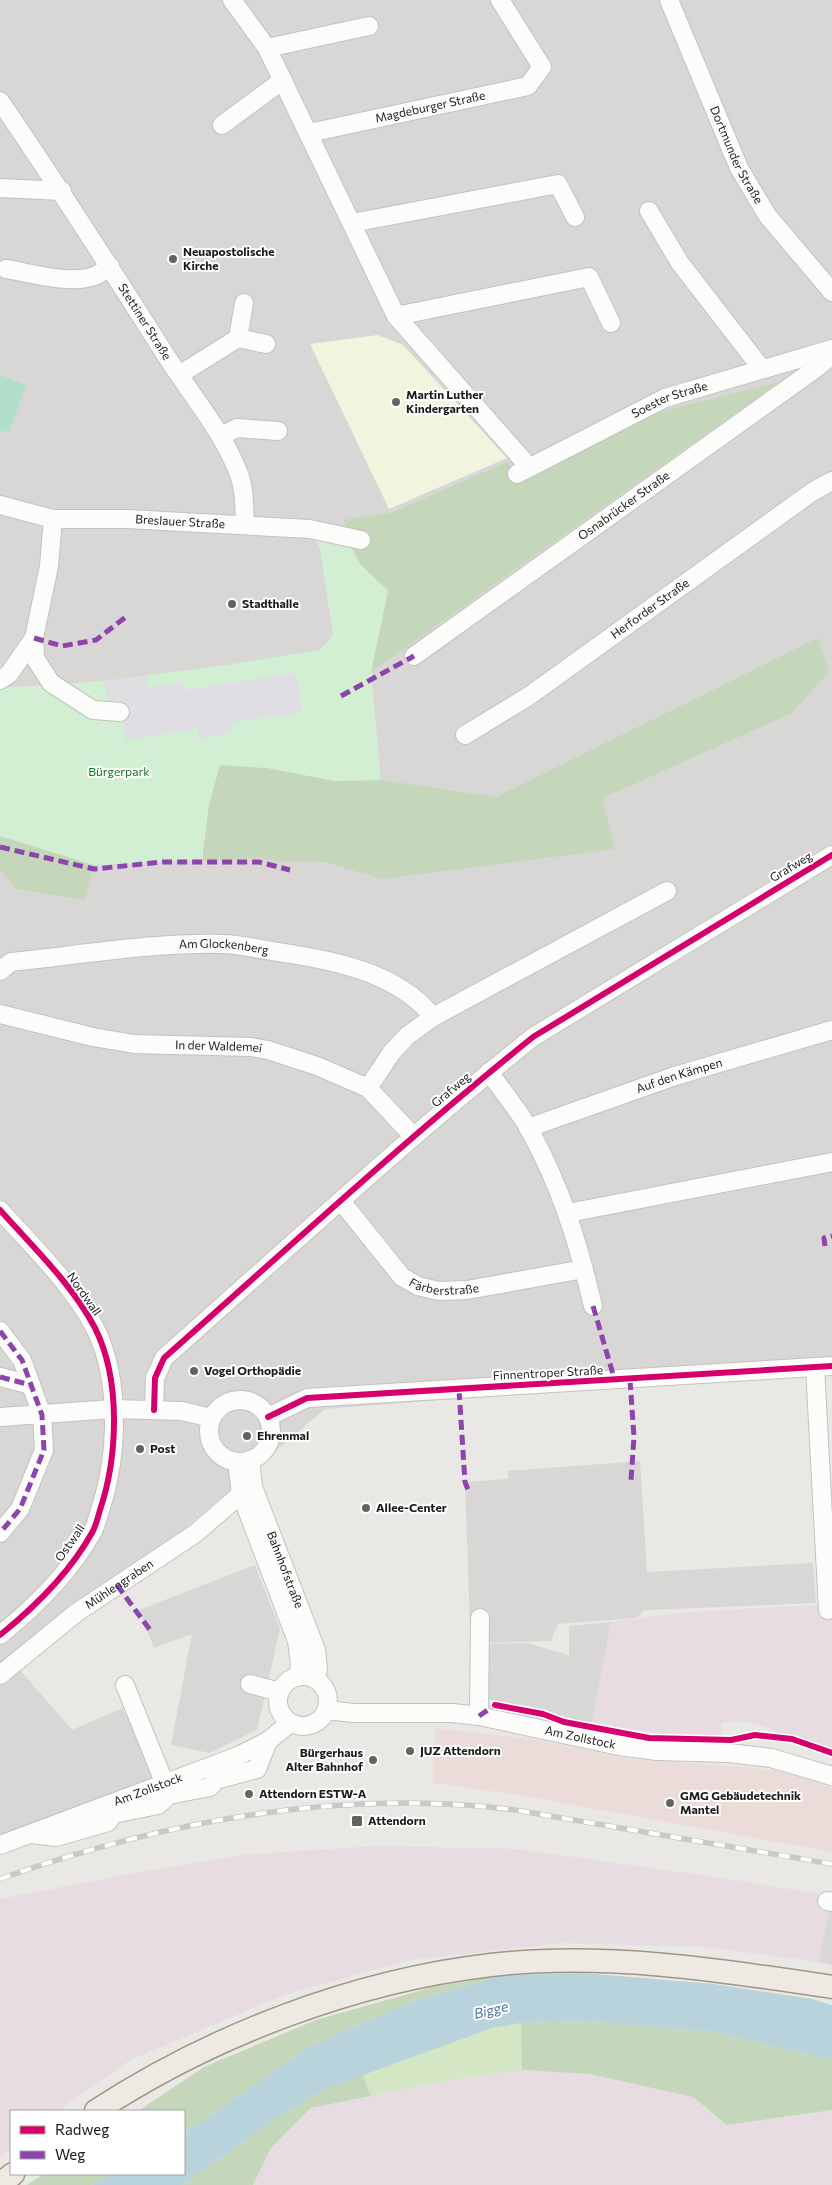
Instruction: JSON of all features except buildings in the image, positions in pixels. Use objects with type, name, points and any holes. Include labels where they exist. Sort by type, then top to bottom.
[{"type":"main road","points":[[98,2110],[158,2074],[244,2033],[312,2007],[372,1988],[447,1972],[490,1965],[584,1962],[737,1972],[832,1987]]},
{"type":"main road","points":[[0,2184],[12,2175]]},
{"type":"street","points":[[232,0],[267,48],[396,316],[589,278],[611,323]]},
{"type":"street","name":"Magdeburger Straße","points":[[309,133],[528,86],[542,67],[500,0]]},
{"type":"street","name":"Dortmunder Straße","points":[[669,0],[740,168],[767,215],[832,292]]},
{"type":"street","points":[[267,48],[368,26]]},
{"type":"street","points":[[222,125],[282,80]]},
{"type":"street","name":"Stettiner Straße","points":[[0,100],[62,190],[179,376],[220,436],[238,471],[244,492],[244,525]]},
{"type":"street","points":[[352,223],[558,184],[575,217]]},
{"type":"street","points":[[0,188],[62,190]]},
{"type":"street","points":[[649,211],[680,263],[762,369]]},
{"type":"street","points":[[6,269],[67,279],[82,279],[96,275],[110,266]]},
{"type":"street","points":[[238,338],[244,303]]},
{"type":"street","name":"Soester Straße","points":[[396,316],[523,471],[665,398],[832,348]]},
{"type":"street","points":[[179,376],[238,338],[266,344]]},
{"type":"street","name":"Osnabrücker Straße","points":[[414,656],[832,355]]},
{"type":"street","points":[[220,436],[236,428],[278,432]]},
{"type":"street","name":"Herforder Straße","points":[[465,734],[529,696],[812,492],[832,481]]},
{"type":"street","name":"Breslauer Straße","points":[[0,505],[53,519],[128,519],[310,529],[361,540]]},
{"type":"street","points":[[53,519],[49,566],[34,638],[35,658],[51,683],[93,710],[120,712]]},
{"type":"street","points":[[0,680],[8,674],[34,638]]},
{"type":"street","name":"Grafweg","points":[[154,1410],[155,1378],[164,1358],[413,1136],[489,1072],[533,1037],[832,855]]},
{"type":"street","points":[[368,1088],[392,1052],[406,1036],[434,1017],[667,891]]},
{"type":"street","name":"Am Glockenberg","points":[[0,971],[11,962],[160,947],[224,944],[294,955],[381,977],[404,990],[434,1017]]},
{"type":"street","name":"In der Waldemei","points":[[0,1014],[93,1037],[134,1044],[241,1047],[268,1050],[317,1066],[368,1088],[413,1136]]},
{"type":"street","name":"Auf den Kämpen","points":[[528,1128],[675,1076],[832,1030]]},
{"type":"street","points":[[489,1072],[528,1128],[568,1213],[593,1306]]},
{"type":"street","points":[[568,1213],[832,1162]]},
{"type":"street","name":"Färberstraße","points":[[341,1201],[402,1277],[418,1286],[439,1291],[467,1290],[584,1268]]},
{"type":"street","name":"Nordwall","points":[[0,1210],[71,1291],[95,1329],[110,1374],[113,1409]]},
{"type":"street","points":[[0,1331],[22,1360],[42,1415],[44,1450],[20,1509],[0,1533]]},
{"type":"street","points":[[824,1366],[828,1610]]},
{"type":"street","name":"Finnentroper Straße","points":[[268,1417],[307,1398],[824,1366]]},
{"type":"street","points":[[0,1377],[31,1385]]},
{"type":"street","points":[[234,1400],[254,1403],[262,1408],[268,1417],[271,1437],[267,1447],[260,1455],[243,1461],[219,1454],[213,1446],[210,1437],[211,1418],[225,1404],[234,1400]]},
{"type":"street","points":[[0,1417],[113,1409],[182,1411],[211,1418]]},
{"type":"street","name":"Ostwall","points":[[0,1635],[46,1593],[74,1560],[94,1530],[108,1486],[114,1426],[113,1409]]},
{"type":"street","name":"Bahnhofstraße","points":[[243,1461],[316,1650],[318,1669],[307,1678],[300,1665],[297,1641],[240,1494],[243,1461]]},
{"type":"street","name":"Mühlengraben","points":[[0,1676],[76,1613],[196,1533],[240,1494]]},
{"type":"street","points":[[480,1618],[480,1716]]},
{"type":"street","points":[[307,1678],[325,1689],[328,1696],[327,1710],[318,1722],[304,1727],[290,1723],[280,1713],[278,1698],[287,1682],[307,1678]]},
{"type":"street","points":[[250,1684],[280,1692]]},
{"type":"street","points":[[125,1685],[167,1789],[210,1787],[216,1780],[257,1769],[268,1741]]},
{"type":"street","name":"Am Zollstock","points":[[327,1710],[353,1713],[453,1713],[480,1716],[619,1746],[657,1751],[771,1758],[832,1776]]},
{"type":"street","name":"Am Zollstock","points":[[0,1845],[167,1789],[268,1741],[290,1723]]},
{"type":"street","points":[[238,1756],[243,1773]]},
{"type":"shaded area","points":[[0,0],[832,0],[832,1370],[325,1409],[19,1669],[72,1730],[122,1708],[158,1777],[0,1838]]},
{"type":"shaded area","name":"Martin Luther Kindergarten","points":[[378,335],[403,345],[507,458],[389,509],[310,344]]},
{"type":"shaded area","points":[[779,382],[371,672],[388,591],[359,563],[344,520],[393,512],[507,462],[525,480],[656,413]]},
{"type":"shaded area","points":[[818,638],[829,672],[792,713],[603,798],[615,849],[382,879],[325,862],[284,862],[260,858],[202,860],[209,804],[220,765],[267,768],[335,781],[381,780],[496,797]]},
{"type":"shaded area","points":[[296,673],[302,712],[230,723],[231,733],[199,739],[197,729],[125,741],[120,699],[107,701],[104,681],[147,675],[149,688],[182,682],[184,690]]},
{"type":"shaded area","points":[[0,836],[94,865],[85,900],[16,889],[0,870]]},
{"type":"shaded area","name":"Allee-Center","points":[[640,1461],[647,1572],[813,1563],[816,1603],[645,1610],[636,1618],[558,1624],[551,1641],[488,1643],[488,1629],[470,1628],[465,1482],[508,1479],[508,1471]]},
{"type":"shaded area","points":[[255,1565],[280,1629],[257,1730],[210,1753],[171,1745],[192,1634],[154,1648],[139,1610]]},
{"type":"shaded area","points":[[816,1605],[832,1610],[832,1751],[762,1726],[738,1721],[721,1723],[721,1737],[666,1735],[592,1723],[611,1622],[687,1612]]},
{"type":"shaded area","points":[[611,1622],[592,1723],[487,1699],[487,1644],[526,1643],[569,1655],[569,1626]]},
{"type":"shaded area","points":[[435,1728],[527,1738],[630,1759],[780,1770],[832,1787],[832,1852],[518,1795],[433,1783]]},
{"type":"shaded area","points":[[378,1846],[516,1849],[723,1878],[832,1896],[819,1962],[704,1947],[562,1943],[410,1960],[284,1995],[130,2060],[59,2110],[10,2110],[10,2149],[0,2157],[0,1899],[134,1873],[250,1854]]},
{"type":"shaded area","points":[[832,1896],[832,1965],[819,1962]]},
{"type":"shaded area","points":[[503,1975],[412,2002],[312,2045],[185,2131],[185,2110],[140,2110],[204,2067],[316,2020],[433,1987]]},
{"type":"shaded area","points":[[592,2021],[713,2032],[832,2060],[832,2110],[727,2125],[693,2097],[589,2074],[522,2070],[521,2023]]},
{"type":"shaded area","points":[[521,2023],[522,2070],[463,2078],[371,2096],[362,2074],[492,2028]]},
{"type":"shaded area","points":[[522,2070],[589,2074],[693,2097],[727,2125],[832,2110],[832,2185],[253,2185],[271,2148],[312,2108],[463,2078]]},
{"type":"shaded area","points":[[362,2074],[371,2096],[311,2108],[271,2148],[253,2185],[182,2185],[279,2116],[325,2089]]},
{"type":"shaded area","points":[[42,2175],[111,2175],[92,2185],[27,2185]]},
{"type":"green space","points":[[0,375],[26,385],[9,433],[0,430]]},
{"type":"green space","name":"Bürgerpark","points":[[310,529],[346,538],[359,563],[388,591],[371,672],[381,780],[335,781],[267,768],[220,765],[209,804],[202,860],[94,865],[0,836],[0,688],[104,681],[213,667],[320,650],[333,635],[320,549]]},
{"type":"water","name":"Bigge","points":[[583,1973],[714,1984],[812,1999],[832,2005],[832,2060],[713,2032],[591,2021],[521,2023],[492,2028],[325,2089],[279,2116],[182,2185],[92,2185],[111,2175],[185,2175],[185,2131],[312,2045],[412,2002],[503,1975]]},
{"type":"railway","points":[[0,1879],[62,1858],[189,1826],[254,1814],[319,1807],[385,1803],[450,1804],[515,1810],[832,1864]]},
{"type":"marked path","points":[[34,638],[62,646],[96,640],[127,616]]},
{"type":"marked path","points":[[341,696],[414,656]]},
{"type":"marked path","points":[[0,847],[94,869],[163,862],[259,862],[290,870]]},
{"type":"marked path","points":[[825,1246],[824,1238],[832,1236]]},
{"type":"marked path","points":[[593,1306],[615,1381]]},
{"type":"marked path","points":[[0,1331],[22,1360],[42,1415],[44,1450],[20,1509],[0,1533]]},
{"type":"marked path","points":[[0,1377],[31,1385]]},
{"type":"marked path","points":[[630,1380],[634,1437],[631,1480]]},
{"type":"marked path","points":[[459,1390],[465,1482],[469,1492]]},
{"type":"marked path","points":[[117,1585],[150,1630]]},
{"type":"marked path","points":[[479,1716],[495,1705],[499,1706]]},
{"type":"cycle path","points":[[154,1410],[155,1378],[164,1358],[347,1195],[533,1037],[832,855]]},
{"type":"cycle path","points":[[0,1210],[64,1281],[95,1328],[109,1371],[113,1394],[114,1418],[113,1442],[106,1489],[93,1531],[74,1560],[51,1588],[0,1635]]},
{"type":"cycle path","points":[[268,1417],[307,1398],[832,1366]]},
{"type":"cycle path","points":[[495,1705],[543,1714],[564,1722],[649,1738],[731,1740],[755,1735],[792,1739],[832,1753]]},
{"type":"place","name":"Neuapostolische Kirche","points":[[173,259]]},
{"type":"place","name":"Martin Luther Kindergarten","points":[[396,402]]},
{"type":"place","name":"Stadthalle","points":[[232,604]]},
{"type":"place","name":"Vogel Orthopädie","points":[[194,1371]]},
{"type":"place","name":"Ehrenmal","points":[[247,1436]]},
{"type":"place","name":"Post","points":[[140,1449]]},
{"type":"place","name":"Allee-Center","points":[[366,1508]]},
{"type":"place","name":"JUZ Attendorn","points":[[410,1751]]},
{"type":"place","name":"Bürgerhaus Alter Bahnhof","points":[[373,1760]]},
{"type":"place","name":"Attendorn ESTW-A","points":[[249,1794]]},
{"type":"place","name":"GMG Gebäudetechnik Mantel","points":[[670,1803]]},
{"type":"place","name":"Attendorn","points":[[357,1821]]}]
